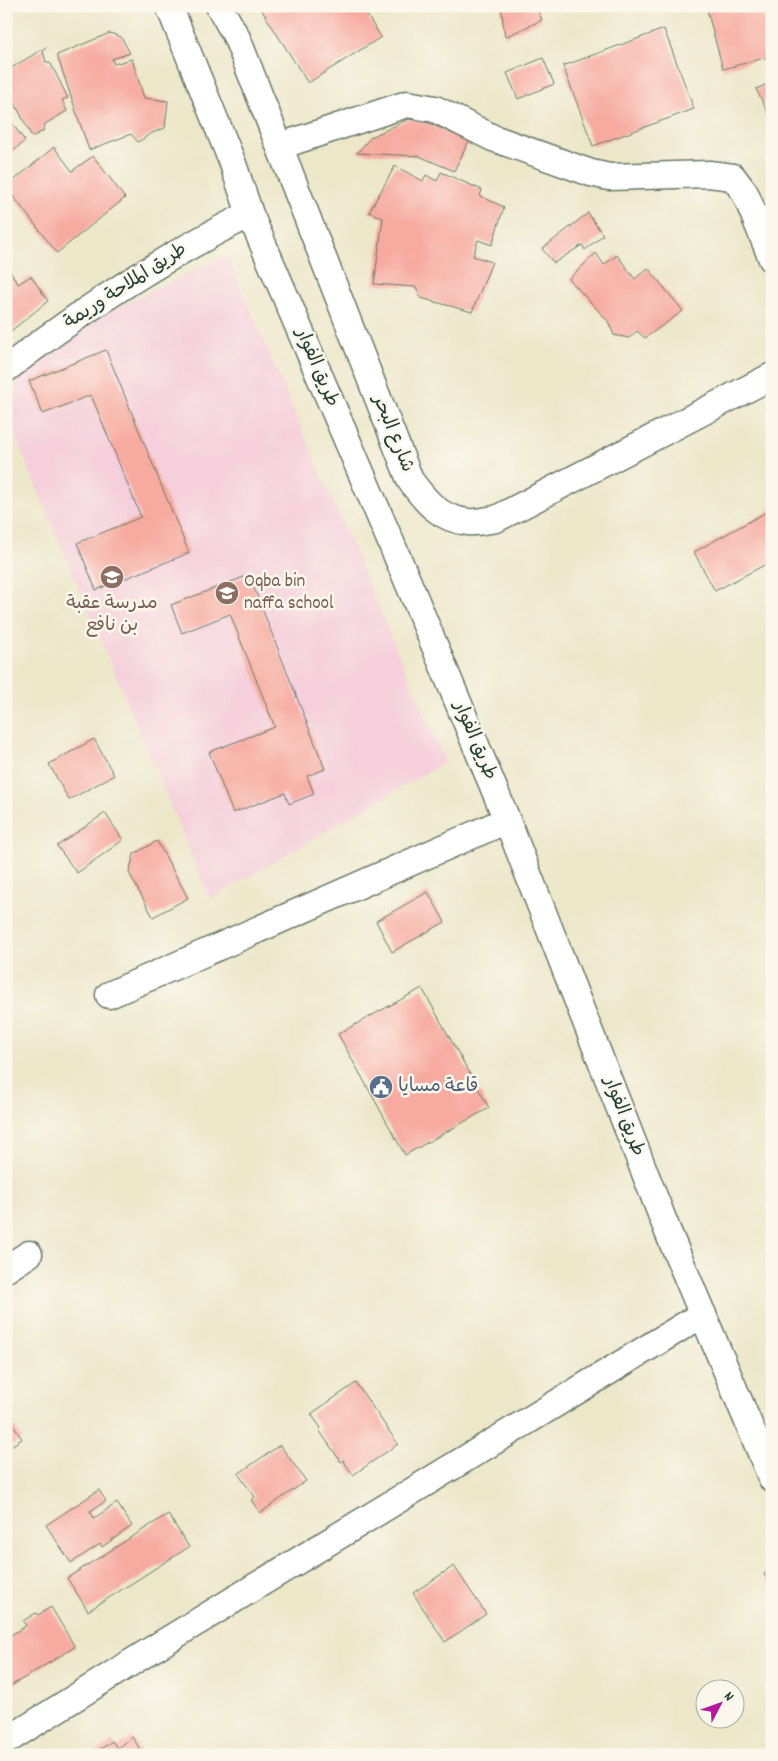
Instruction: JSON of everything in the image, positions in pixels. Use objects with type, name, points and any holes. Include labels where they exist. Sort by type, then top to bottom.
[{"type":"street","name":"طريق الفوار","points":[[169,6],[233,164],[250,214],[411,589],[507,820],[668,1232],[772,1478]]},
{"type":"street","name":"شارع البحر","points":[[219,6],[237,38],[410,480],[425,501],[446,516],[469,522],[496,519],[772,376]]},
{"type":"street","points":[[280,146],[407,104],[435,109],[493,138],[591,173],[609,177],[709,174],[733,177],[745,193],[772,259]]},
{"type":"street","name":"طريق الملاحة وريمة","points":[[6,369],[88,308],[147,270],[206,236],[250,214]]},
{"type":"street","points":[[109,995],[507,820]]},
{"type":"street","points":[[6,1269],[29,1254]]},
{"type":"street","points":[[6,1741],[148,1652],[704,1314]]},
{"type":"shaded area","name":"Oqba bin naffa school","points":[[227,255],[445,762],[210,899],[10,424],[16,379],[104,314]]},
{"type":"building","points":[[259,6],[361,6],[381,37],[308,83]]},
{"type":"building","points":[[501,6],[536,6],[542,20],[505,37]]},
{"type":"building","points":[[706,6],[772,6],[772,56],[723,69]]},
{"type":"building","points":[[664,29],[694,109],[593,146],[563,66]]},
{"type":"building","points":[[110,33],[121,37],[130,53],[112,59],[114,64],[132,59],[144,98],[168,101],[165,128],[152,133],[138,142],[131,134],[89,150],[57,55]]},
{"type":"building","points":[[46,47],[43,52],[46,62],[50,62],[68,98],[62,100],[67,111],[45,124],[43,131],[32,137],[6,86],[6,73]]},
{"type":"building","points":[[543,58],[554,84],[518,99],[507,73]]},
{"type":"building","points":[[772,82],[772,121],[756,89]]},
{"type":"building","points":[[6,115],[25,141],[6,157]]},
{"type":"building","points":[[409,119],[429,123],[469,141],[454,171],[419,156],[357,153],[371,137]]},
{"type":"building","points":[[54,147],[72,171],[93,156],[125,198],[57,253],[6,187]]},
{"type":"building","points":[[395,166],[423,181],[426,175],[437,181],[441,172],[482,190],[480,196],[504,207],[492,245],[478,240],[473,256],[492,262],[472,312],[421,298],[416,287],[374,284],[383,218],[369,212]]},
{"type":"building","points":[[588,213],[603,235],[585,250],[582,245],[554,263],[542,249]]},
{"type":"building","points":[[596,253],[604,265],[617,255],[635,279],[648,268],[683,311],[645,338],[637,331],[629,338],[614,335],[608,321],[569,279]]},
{"type":"building","points":[[6,265],[18,284],[31,276],[48,301],[6,335]]},
{"type":"building","name":"مدرسة عقبة بن نافع","points":[[106,350],[189,553],[96,590],[77,543],[141,517],[91,395],[43,414],[29,381]]},
{"type":"building","points":[[772,509],[772,561],[715,591],[694,552]]},
{"type":"building","name":"مدرسة عقبة بن نافع","points":[[249,575],[325,769],[307,776],[314,794],[289,804],[285,793],[233,813],[209,752],[275,727],[230,614],[182,633],[171,605]]},
{"type":"building","points":[[94,739],[114,775],[69,800],[49,764]]},
{"type":"building","points":[[105,813],[123,840],[77,873],[57,846]]},
{"type":"building","points":[[157,841],[188,898],[153,917],[129,873],[134,854]]},
{"type":"building","points":[[428,892],[445,922],[392,952],[376,921]]},
{"type":"building","points":[[422,988],[489,1108],[405,1155],[338,1034]]},
{"type":"building","points":[[356,1383],[398,1444],[353,1475],[343,1460],[341,1462],[319,1430],[321,1428],[311,1414]]},
{"type":"building","points":[[6,1414],[22,1439],[6,1449]]},
{"type":"building","points":[[280,1445],[306,1481],[260,1513],[251,1500],[255,1497],[238,1474]]},
{"type":"building","points":[[99,1490],[106,1501],[90,1511],[94,1518],[117,1503],[132,1526],[102,1547],[100,1544],[71,1563],[46,1525]]},
{"type":"building","points":[[168,1514],[189,1547],[88,1611],[67,1578]]},
{"type":"building","points":[[454,1566],[486,1614],[445,1642],[413,1593]]},
{"type":"building","points":[[772,1569],[772,1588],[764,1574]]},
{"type":"building","points":[[51,1607],[75,1647],[9,1687],[6,1682],[6,1638],[26,1626],[23,1621]]},
{"type":"building","points":[[132,1737],[144,1755],[97,1755],[95,1753],[112,1741],[117,1748]]},
{"type":"place","name":"مدرسة عقبة بن نافع","points":[[112,577]]},
{"type":"place","name":"Oqba bin naffa school","points":[[227,593]]},
{"type":"place","name":"قاعة مسايا","points":[[381,1087]]}]
